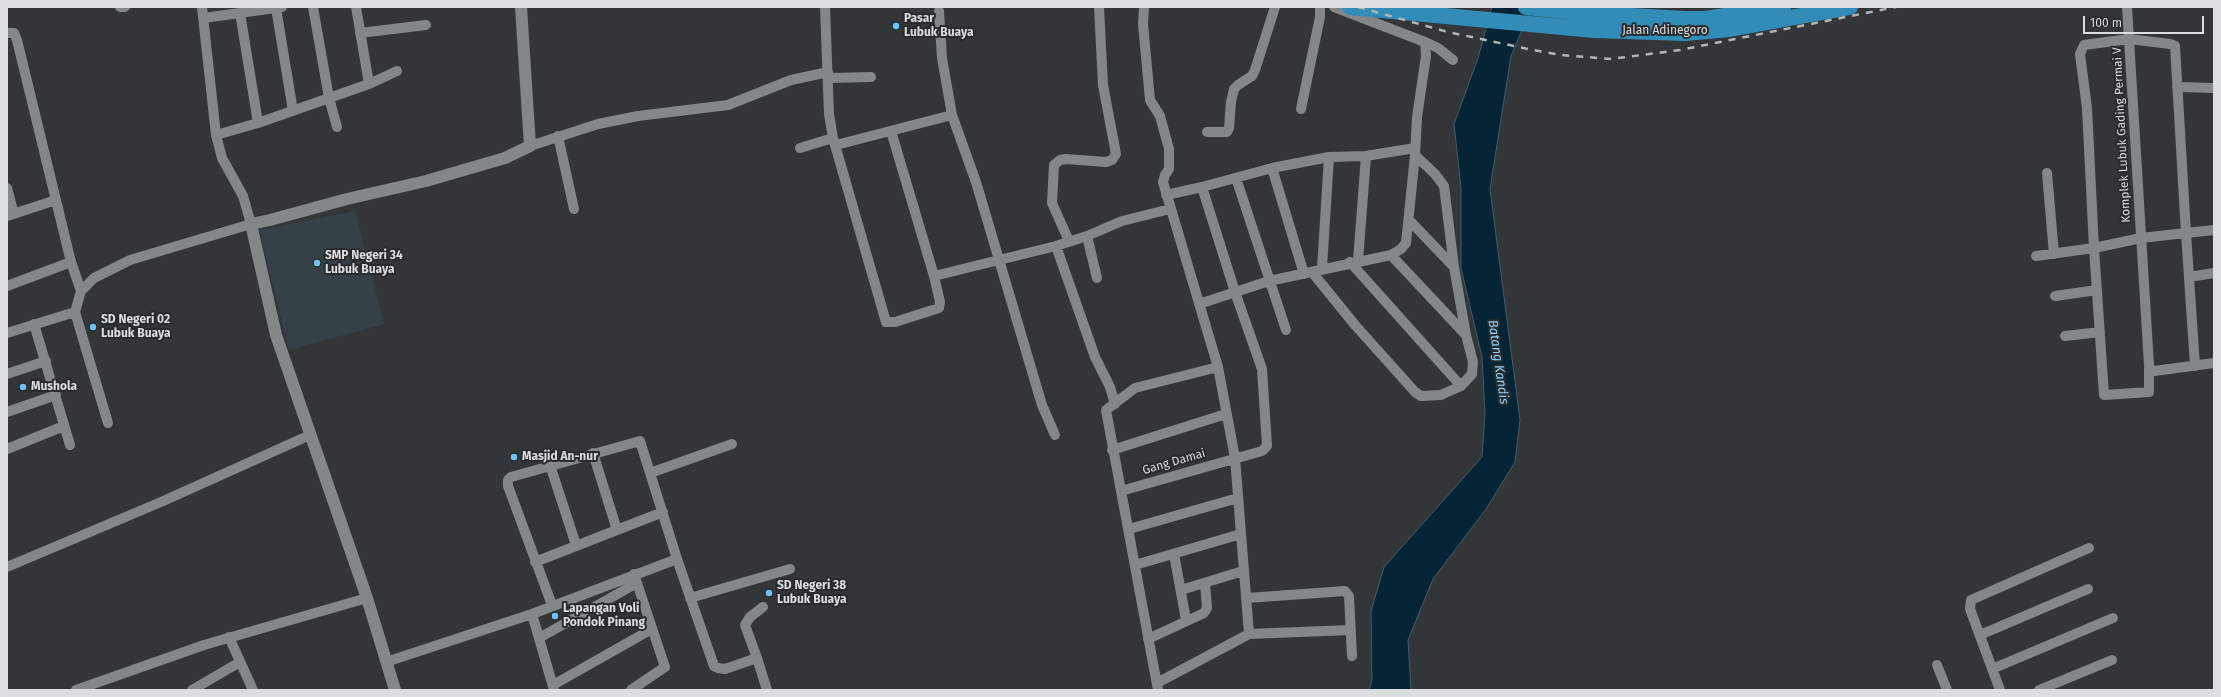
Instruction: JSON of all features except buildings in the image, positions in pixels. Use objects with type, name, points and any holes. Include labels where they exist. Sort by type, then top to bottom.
[{"type":"highway","name":"Jalan Adinegoro","points":[[1350,7],[1594,30],[1685,33],[1730,29],[1850,7]]},
{"type":"highway","name":"Jalan Adinegoro","points":[[1531,7],[1662,18],[1705,19],[1736,11],[1783,7]]},
{"type":"street","points":[[120,8],[125,7]]},
{"type":"street","points":[[202,7],[216,135],[222,158],[243,196],[251,224],[276,335],[366,598],[395,690]]},
{"type":"street","points":[[313,7],[329,98],[337,126]]},
{"type":"street","points":[[356,7],[369,84]]},
{"type":"street","points":[[520,7],[530,146]]},
{"type":"street","points":[[825,7],[829,114],[835,142],[886,322],[895,322],[939,308],[940,302],[934,276],[891,131]]},
{"type":"street","points":[[1070,241],[1052,202],[1054,165],[1060,160],[1066,159],[1106,162],[1112,160],[1116,154],[1103,85],[1099,7]]},
{"type":"street","points":[[1144,7],[1143,24],[1150,100],[1160,116],[1169,149],[1169,170],[1165,175],[1163,182],[1218,367],[1235,458],[1243,571],[1250,634]]},
{"type":"street","points":[[1207,132],[1227,132],[1229,128],[1231,102],[1234,89],[1238,84],[1252,76],[1255,70],[1275,7]]},
{"type":"street","points":[[1301,109],[1320,17],[1320,7]]},
{"type":"street","points":[[1334,7],[1425,42],[1438,48],[1452,60]]},
{"type":"street","name":"Komplek Lubuk Gading Permai V","points":[[2100,332],[2104,396],[2149,392],[2150,368],[2127,7]]},
{"type":"street","points":[[204,18],[279,8],[293,111]]},
{"type":"street","points":[[939,11],[942,58],[952,115],[976,182],[1022,342],[1042,404],[1055,435]]},
{"type":"street","points":[[240,13],[258,123]]},
{"type":"street","points":[[360,33],[426,25]]},
{"type":"street","points":[[7,32],[14,33],[17,40],[71,262],[81,291]]},
{"type":"street","points":[[2065,336],[2100,332],[2087,108],[2080,54],[2084,45],[2129,39],[2170,44],[2175,46],[2195,366]]},
{"type":"street","points":[[1199,304],[1269,281],[1354,261],[1391,255],[1401,249],[1406,243],[1410,221],[1416,117],[1426,56],[1425,42]]},
{"type":"street","points":[[216,135],[293,111],[369,84],[397,71]]},
{"type":"street","points":[[108,423],[75,312],[81,291],[94,278],[130,260],[251,224],[347,199],[426,181],[505,158],[530,146],[598,124],[638,116],[728,105],[791,80],[828,75],[871,77]]},
{"type":"street","points":[[2177,87],[2214,88]]},
{"type":"street","points":[[800,148],[891,131],[952,115]]},
{"type":"street","points":[[558,136],[574,209]]},
{"type":"street","points":[[1166,195],[1272,168],[1329,157],[1366,156],[1415,151]]},
{"type":"street","points":[[1272,168],[1308,273],[1415,392],[1421,396],[1441,395],[1461,386],[1470,378],[1474,369],[1466,335],[1454,267],[1444,186],[1415,151]]},
{"type":"street","points":[[1366,156],[1354,261],[1461,386]]},
{"type":"street","points":[[1322,268],[1329,157]]},
{"type":"street","points":[[2046,173],[2054,254]]},
{"type":"street","points":[[1236,178],[1286,330]]},
{"type":"street","points":[[1202,187],[1235,292]]},
{"type":"street","points":[[7,188],[10,215],[56,200]]},
{"type":"street","points":[[934,276],[1056,246],[1087,236],[1122,221],[1170,209]]},
{"type":"street","points":[[1410,221],[1454,267]]},
{"type":"street","points":[[2036,256],[2094,248],[2141,238],[2214,230]]},
{"type":"street","points":[[1087,236],[1098,278]]},
{"type":"street","points":[[1056,246],[1095,357],[1110,387],[1115,404]]},
{"type":"street","points":[[1391,255],[1466,335]]},
{"type":"street","points":[[7,286],[71,262]]},
{"type":"street","points":[[2189,277],[2214,273]]},
{"type":"street","points":[[2055,296],[2097,290]]},
{"type":"street","name":"Gang Damai","points":[[1121,491],[1262,451],[1267,446],[1262,369],[1235,292]]},
{"type":"street","points":[[7,333],[75,312]]},
{"type":"street","points":[[34,324],[70,445]]},
{"type":"street","points":[[7,374],[46,361]]},
{"type":"street","points":[[2150,368],[2154,371],[2214,363]]},
{"type":"street","points":[[1218,367],[1135,388],[1106,410],[1112,450],[1129,530],[1148,639],[1158,686],[1250,634],[1350,630]]},
{"type":"street","points":[[7,412],[56,395]]},
{"type":"street","points":[[1112,450],[1226,414]]},
{"type":"street","points":[[7,449],[64,426]]},
{"type":"street","points":[[7,567],[161,502],[310,435]]},
{"type":"street","points":[[552,605],[535,562],[508,480],[511,477],[640,441],[677,559],[714,666],[725,669],[757,658]]},
{"type":"street","points":[[650,472],[732,444]]},
{"type":"street","points":[[593,453],[617,530]]},
{"type":"street","points":[[550,466],[576,545]]},
{"type":"street","points":[[1129,530],[1238,498]]},
{"type":"street","points":[[535,562],[663,512]]},
{"type":"street","points":[[1135,565],[1241,534]]},
{"type":"street","points":[[2000,690],[1970,609],[1970,604],[1973,598],[2089,548]]},
{"type":"street","points":[[1174,554],[1186,620]]},
{"type":"street","points":[[539,638],[636,579],[677,559]]},
{"type":"street","points":[[690,598],[790,569]]},
{"type":"street","points":[[1181,590],[1243,571]]},
{"type":"street","points":[[386,662],[532,614],[552,605],[636,579]]},
{"type":"street","points":[[631,690],[665,667],[636,579]]},
{"type":"street","points":[[1148,639],[1186,620],[1204,614],[1206,610],[1206,583]]},
{"type":"street","points":[[1980,635],[2088,589]]},
{"type":"street","points":[[1247,598],[1345,592],[1349,596],[1352,656]]},
{"type":"street","points":[[76,690],[229,638],[366,598]]},
{"type":"street","points":[[763,607],[750,617],[745,625],[767,690]]},
{"type":"street","points":[[532,614],[554,687],[652,629]]},
{"type":"street","points":[[1992,669],[2113,618]]},
{"type":"street","points":[[229,638],[253,690]]},
{"type":"street","points":[[2039,690],[2112,660]]},
{"type":"street","points":[[192,690],[240,662]]},
{"type":"street","points":[[1937,665],[1947,690]]},
{"type":"shaded area","name":"SMP Negeri 34 Lubuk Buaya","points":[[355,211],[384,324],[289,350],[259,230]]},
{"type":"water","name":"Batang Kandis","points":[[1492,7],[1532,7],[1511,56],[1490,189],[1520,420],[1515,462],[1486,509],[1433,579],[1408,640],[1411,690],[1369,690],[1372,680],[1371,611],[1384,567],[1482,457],[1485,414],[1482,357],[1461,268],[1461,188],[1454,124],[1478,58]]},
{"type":"railway","points":[[1358,7],[1448,32],[1528,49],[1561,55],[1611,59],[1680,50],[1896,7]]},
{"type":"place","name":"Pasar Lubuk Buaya","points":[[896,26]]},
{"type":"place","name":"SMP Negeri 34 Lubuk Buaya","points":[[317,263]]},
{"type":"place","name":"SD Negeri 02 Lubuk Buaya","points":[[93,327]]},
{"type":"place","name":"Mushola","points":[[23,387]]},
{"type":"place","name":"Masjid An-nur","points":[[514,457]]},
{"type":"place","name":"SD Negeri 38 Lubuk Buaya","points":[[769,593]]},
{"type":"place","name":"Lapangan Voli Pondok Pinang","points":[[555,616]]}]
